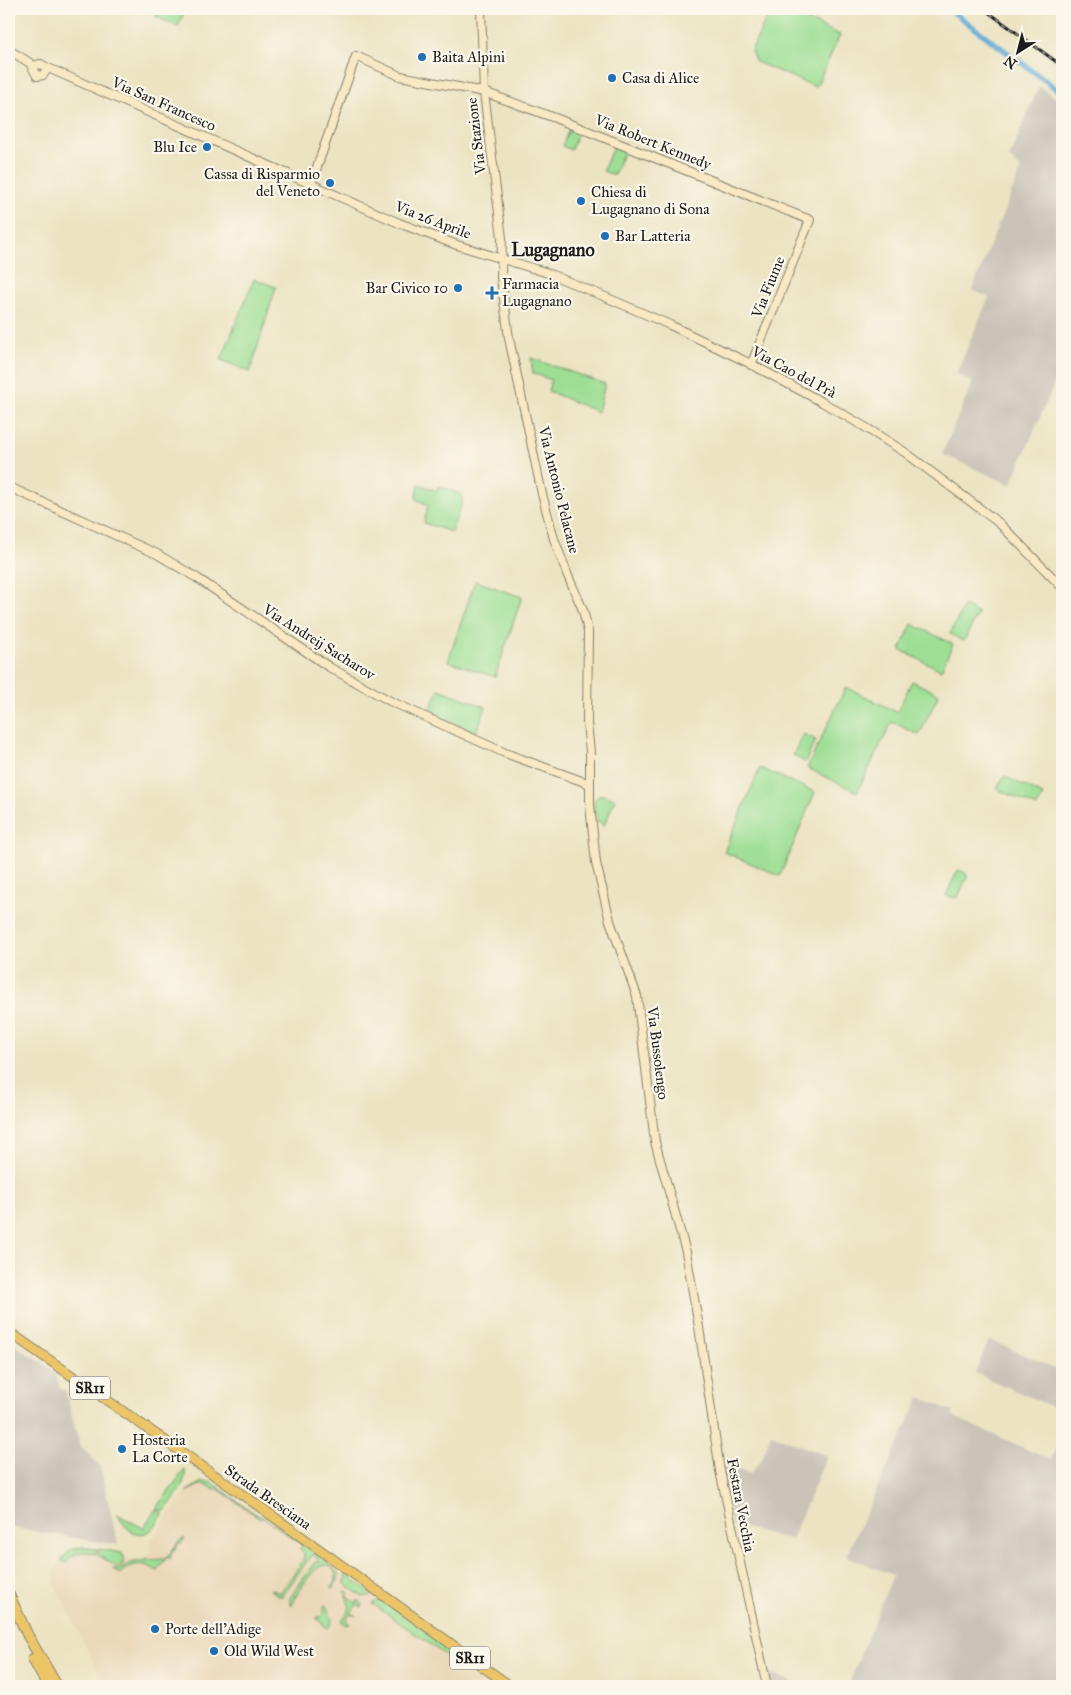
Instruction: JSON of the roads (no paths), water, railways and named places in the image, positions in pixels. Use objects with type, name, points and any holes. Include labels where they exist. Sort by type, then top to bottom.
[{"type":"highway","points":[[9,1595],[28,1636],[57,1686]]},
{"type":"highway","points":[[9,1611],[48,1686]]},
{"type":"main road","name":"Strada Bresciana","points":[[9,1332],[261,1508],[510,1686]]},
{"type":"street","name":"Via Stazione","points":[[480,9],[484,92],[502,238],[502,260]]},
{"type":"street","name":"Via San Francesco","points":[[9,49],[41,68],[63,74],[253,160],[311,184]]},
{"type":"street","name":"Via Robert Kennedy","points":[[311,184],[356,56],[400,76],[484,92],[564,121],[810,220]]},
{"type":"street","name":"Via 26 Aprile","points":[[311,184],[399,223],[502,260]]},
{"type":"street","name":"Via Fiume","points":[[751,365],[810,220]]},
{"type":"street","name":"Via Cao del Prà","points":[[502,260],[545,272],[670,325],[751,365],[866,427],[906,454],[999,523],[1062,587]]},
{"type":"street","name":"Via Antonio Pelacane","points":[[502,260],[502,278],[508,330],[542,494],[554,539],[582,610],[588,631],[587,722],[590,752],[590,784]]},
{"type":"street","name":"Via Andreij Sacharov","points":[[9,487],[157,554],[189,573],[329,667],[390,702],[506,753],[590,784]]},
{"type":"street","name":"Via Bussolengo","points":[[590,784],[596,863],[610,921],[637,996],[655,1142],[686,1252],[699,1327]]},
{"type":"street","name":"Festara Vecchia","points":[[699,1327],[720,1472],[767,1686]]},
{"type":"waterway","points":[[949,9],[1062,93]]},
{"type":"railway","points":[[984,9],[1062,66]]},
{"type":"place","name":"Baita Alpini","points":[[422,57]]},
{"type":"place","name":"Casa di Alice","points":[[612,78]]},
{"type":"place","name":"Blu Ice","points":[[207,147]]},
{"type":"place","name":"Cassa di Risparmio del Veneto","points":[[330,183]]},
{"type":"place","name":"Chiesa di Lugagnano di Sona","points":[[581,201]]},
{"type":"place","name":"Bar Latteria","points":[[605,236]]},
{"type":"place","name":"Bar Civico 10","points":[[458,288]]},
{"type":"place","name":"Farmacia Lugagnano","points":[[492,293]]},
{"type":"place","name":"Hosteria La Corte","points":[[122,1449]]},
{"type":"place","name":"Porte dell'Adige","points":[[155,1629]]},
{"type":"place","name":"Old Wild West","points":[[214,1651]]},
{"type":"district","name":"Lugagnano","points":[[553,250]]}]
